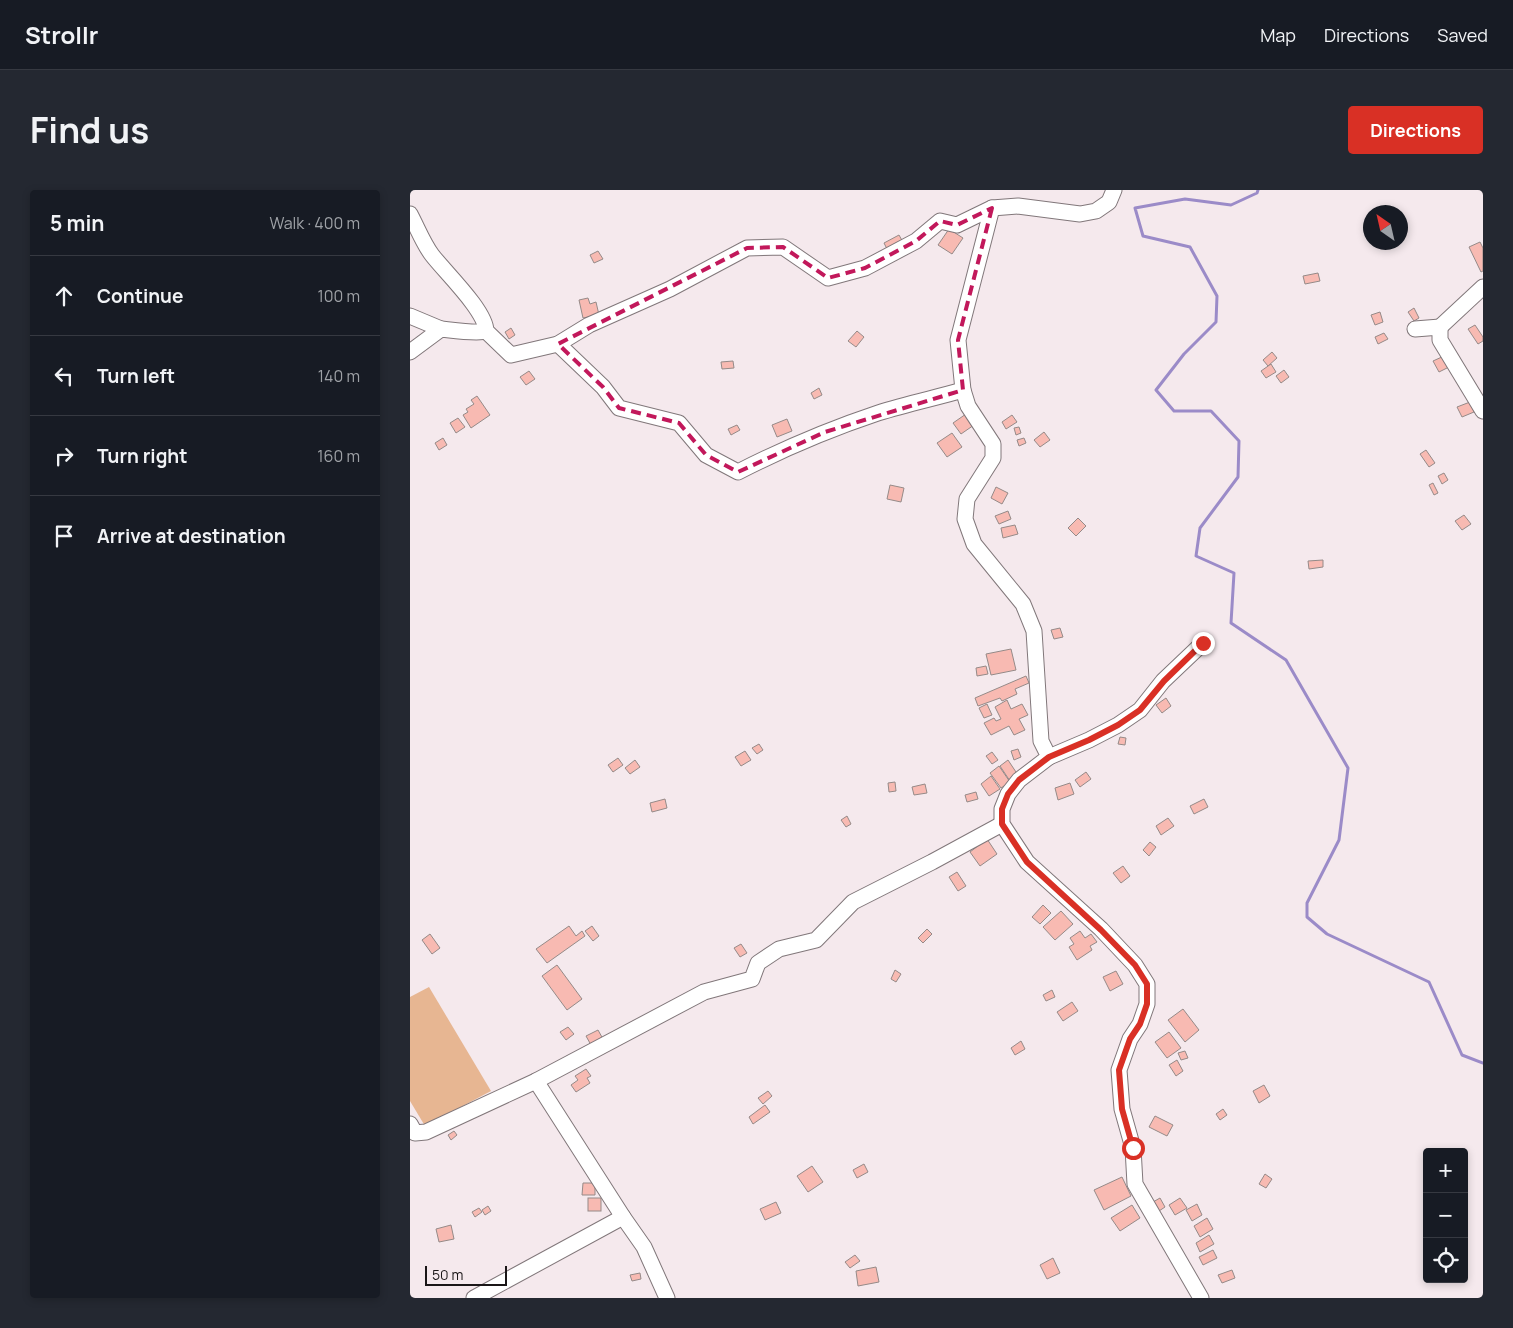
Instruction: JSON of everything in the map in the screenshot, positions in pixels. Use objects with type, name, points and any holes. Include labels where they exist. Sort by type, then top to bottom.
[{"type":"street","points":[[410,214],[431,254],[462,290],[482,319],[486,326],[486,331],[511,355],[558,344],[589,325],[670,289],[748,248],[783,247],[828,278],[865,268],[916,242],[940,222],[957,225],[992,208],[1018,206],[1080,214],[1096,211],[1108,202],[1114,190]]},
{"type":"street","points":[[992,208],[958,340],[963,390],[968,406],[993,444],[993,458],[968,498],[965,519],[974,544],[1022,604],[1034,631],[1041,741],[1049,757]]},
{"type":"street","points":[[1415,329],[1440,327],[1483,287]]},
{"type":"street","points":[[410,316],[441,329],[473,331],[481,334],[486,331]]},
{"type":"street","points":[[1440,327],[1440,340],[1483,411]]},
{"type":"street","points":[[410,352],[441,329]]},
{"type":"street","points":[[558,344],[604,387],[619,408],[679,423],[706,456],[738,472],[772,454],[825,432],[880,413],[963,390]]},
{"type":"street","points":[[1201,1298],[1135,1184],[1133,1148],[1122,1109],[1119,1070],[1130,1039],[1140,1024],[1147,1004],[1147,984],[1135,965],[1101,930],[1027,862],[1002,824],[1002,809],[1008,794],[1019,780],[1049,757],[1089,740],[1118,725],[1140,710],[1164,681],[1203,643]]},
{"type":"street","points":[[410,1124],[415,1133],[426,1132],[536,1081],[704,992],[752,978],[758,962],[779,949],[816,940],[853,902],[1002,824]]},
{"type":"street","points":[[536,1081],[644,1247],[667,1298]]},
{"type":"street","points":[[474,1298],[624,1218]]},
{"type":"highlighted area","points":[[992,208],[958,340],[963,390],[825,432],[738,472],[706,455],[679,423],[619,408],[603,387],[558,344],[747,248],[783,247],[828,278],[865,268],[916,241],[940,221],[957,225]]},
{"type":"shaded area","points":[[429,987],[491,1091],[425,1126],[410,1101],[410,997]]},
{"type":"building","points":[[949,229],[963,238],[952,254],[938,245]]},
{"type":"building","points":[[899,235],[904,244],[889,253],[884,243]]},
{"type":"building","points":[[1480,242],[1483,248],[1483,271],[1481,272],[1469,247]]},
{"type":"building","points":[[598,251],[603,259],[594,263],[590,255]]},
{"type":"building","points":[[1318,273],[1320,281],[1305,284],[1303,276]]},
{"type":"building","points":[[588,298],[590,304],[596,302],[599,315],[583,318],[579,300]]},
{"type":"building","points":[[1414,308],[1419,318],[1414,321],[1408,312]]},
{"type":"building","points":[[1380,312],[1383,322],[1375,325],[1371,315]]},
{"type":"building","points":[[1475,325],[1483,337],[1483,341],[1478,344],[1468,329]]},
{"type":"building","points":[[511,328],[515,335],[509,339],[505,332]]},
{"type":"building","points":[[857,331],[864,337],[856,347],[848,341]]},
{"type":"building","points":[[1384,333],[1388,339],[1378,344],[1375,337]]},
{"type":"building","points":[[1272,352],[1277,358],[1268,366],[1263,360]]},
{"type":"building","points":[[1444,356],[1449,367],[1439,372],[1433,361]]},
{"type":"building","points":[[733,361],[734,368],[722,369],[721,362]]},
{"type":"building","points":[[1271,364],[1276,372],[1266,378],[1261,371]]},
{"type":"building","points":[[1284,370],[1289,377],[1281,383],[1276,376]]},
{"type":"building","points":[[529,371],[535,379],[526,385],[520,377]]},
{"type":"building","points":[[819,388],[822,395],[814,399],[811,393]]},
{"type":"building","points":[[477,396],[490,415],[471,428],[463,415],[468,412],[466,409],[474,404],[471,400]]},
{"type":"building","points":[[1470,402],[1474,412],[1462,417],[1457,407]]},
{"type":"building","points":[[966,414],[974,425],[961,434],[953,423]]},
{"type":"building","points":[[1012,415],[1017,422],[1006,429],[1002,422]]},
{"type":"building","points":[[458,418],[465,427],[456,433],[450,423]]},
{"type":"building","points":[[787,419],[792,431],[777,437],[772,425]]},
{"type":"building","points":[[737,425],[740,430],[731,435],[728,429]]},
{"type":"building","points":[[1019,427],[1021,433],[1016,435],[1014,428]]},
{"type":"building","points":[[1044,432],[1050,440],[1040,447],[1034,440]]},
{"type":"building","points":[[952,433],[962,447],[947,457],[937,443]]},
{"type":"building","points":[[443,438],[447,445],[439,450],[435,443]]},
{"type":"building","points":[[1024,438],[1026,443],[1019,446],[1017,440]]},
{"type":"building","points":[[1426,450],[1435,463],[1429,467],[1420,454]]},
{"type":"building","points":[[1444,473],[1448,480],[1442,484],[1438,476]]},
{"type":"building","points":[[1433,483],[1438,493],[1434,495],[1429,485]]},
{"type":"building","points":[[890,485],[904,488],[901,502],[887,499]]},
{"type":"building","points":[[996,487],[1008,493],[1002,504],[991,498]]},
{"type":"building","points":[[1008,511],[1011,519],[999,524],[995,516]]},
{"type":"building","points":[[1464,515],[1471,524],[1462,530],[1455,521]]},
{"type":"building","points":[[1078,518],[1086,526],[1076,536],[1068,528]]},
{"type":"building","points":[[1015,525],[1018,534],[1003,538],[1001,528]]},
{"type":"building","points":[[1323,560],[1323,567],[1309,569],[1308,561]]},
{"type":"building","points":[[1060,628],[1063,637],[1054,639],[1051,630]]},
{"type":"building","points":[[1011,649],[1016,670],[991,675],[986,654]]},
{"type":"building","points":[[986,666],[988,674],[977,676],[976,668]]},
{"type":"building","points":[[1026,676],[1029,683],[1015,689],[1017,694],[1002,701],[1000,698],[978,706],[975,698]]},
{"type":"building","points":[[1166,698],[1171,706],[1162,713],[1156,705]]},
{"type":"building","points":[[1007,700],[1011,709],[1022,704],[1028,715],[1019,719],[1025,730],[1014,735],[1009,726],[991,735],[984,723],[994,718],[996,721],[1001,719],[995,707]]},
{"type":"building","points":[[987,704],[992,715],[984,718],[979,708]]},
{"type":"building","points":[[1120,737],[1126,738],[1125,745],[1118,744]]},
{"type":"building","points":[[759,744],[763,750],[757,754],[752,748]]},
{"type":"building","points":[[1018,749],[1021,757],[1014,760],[1011,751]]},
{"type":"building","points":[[745,751],[751,760],[741,766],[735,757]]},
{"type":"building","points":[[992,752],[998,760],[992,764],[986,756]]},
{"type":"building","points":[[618,758],[623,765],[613,772],[608,765]]},
{"type":"building","points":[[635,760],[640,767],[630,774],[625,768]]},
{"type":"building","points":[[1008,760],[1018,775],[1010,781],[1000,766]]},
{"type":"building","points":[[999,766],[1010,782],[1001,788],[990,773]]},
{"type":"building","points":[[1086,772],[1091,779],[1080,787],[1075,780]]},
{"type":"building","points":[[991,776],[1000,789],[989,796],[981,784]]},
{"type":"building","points":[[895,782],[896,791],[889,792],[888,783]]},
{"type":"building","points":[[1070,783],[1074,794],[1058,800],[1055,788]]},
{"type":"building","points":[[925,784],[927,793],[914,795],[912,787]]},
{"type":"building","points":[[976,792],[978,799],[967,802],[965,795]]},
{"type":"building","points":[[665,799],[667,808],[652,812],[650,803]]},
{"type":"building","points":[[1204,799],[1208,807],[1194,814],[1190,806]]},
{"type":"building","points":[[847,816],[851,824],[846,827],[841,820]]},
{"type":"building","points":[[1168,818],[1174,826],[1161,835],[1156,826]]},
{"type":"building","points":[[987,839],[997,854],[980,866],[970,852]]},
{"type":"building","points":[[1150,842],[1156,847],[1149,856],[1143,850]]},
{"type":"building","points":[[1123,866],[1130,876],[1121,883],[1113,873]]},
{"type":"building","points":[[957,872],[966,886],[958,891],[949,877]]},
{"type":"building","points":[[1043,905],[1051,913],[1040,924],[1032,917]]},
{"type":"building","points":[[1061,911],[1073,924],[1055,940],[1043,927]]},
{"type":"building","points":[[569,926],[576,936],[582,931],[585,936],[547,963],[536,949]]},
{"type":"building","points":[[592,926],[599,936],[593,941],[585,931]]},
{"type":"building","points":[[927,929],[932,934],[923,943],[918,938]]},
{"type":"building","points":[[1080,931],[1085,938],[1091,934],[1097,942],[1090,946],[1092,950],[1077,960],[1069,947],[1074,944],[1070,938]]},
{"type":"building","points":[[430,934],[440,948],[432,954],[422,940]]},
{"type":"building","points":[[741,944],[747,953],[740,957],[734,948]]},
{"type":"building","points":[[557,965],[582,999],[567,1010],[542,976]]},
{"type":"building","points":[[895,970],[901,974],[896,982],[891,979]]},
{"type":"building","points":[[1116,971],[1123,984],[1110,991],[1103,977]]},
{"type":"building","points":[[1052,990],[1055,997],[1046,1001],[1043,995]]},
{"type":"building","points":[[1072,1002],[1078,1011],[1063,1021],[1057,1012]]},
{"type":"building","points":[[1183,1009],[1199,1030],[1185,1042],[1168,1020]]},
{"type":"building","points":[[568,1027],[574,1034],[566,1040],[560,1032]]},
{"type":"building","points":[[598,1030],[603,1039],[591,1045],[586,1036]]},
{"type":"building","points":[[1169,1032],[1181,1048],[1167,1058],[1155,1042]]},
{"type":"building","points":[[1021,1041],[1025,1049],[1015,1055],[1011,1048]]},
{"type":"building","points":[[1185,1051],[1188,1058],[1181,1060],[1178,1053]]},
{"type":"building","points":[[1177,1060],[1183,1071],[1176,1076],[1169,1065]]},
{"type":"building","points":[[586,1069],[591,1076],[587,1078],[590,1083],[576,1092],[571,1085],[578,1080],[575,1076]]},
{"type":"building","points":[[1264,1085],[1270,1096],[1259,1103],[1253,1091]]},
{"type":"building","points":[[768,1091],[772,1096],[763,1104],[758,1098]]},
{"type":"building","points":[[765,1105],[770,1112],[753,1124],[749,1117]]},
{"type":"building","points":[[1223,1109],[1227,1115],[1220,1120],[1216,1114]]},
{"type":"building","points":[[1155,1116],[1173,1125],[1167,1136],[1149,1127]]},
{"type":"building","points":[[454,1131],[457,1135],[451,1140],[448,1135]]},
{"type":"building","points":[[864,1164],[868,1172],[857,1178],[853,1170]]},
{"type":"building","points":[[812,1166],[823,1182],[808,1192],[797,1176]]},
{"type":"building","points":[[1265,1174],[1272,1179],[1266,1188],[1259,1184]]},
{"type":"building","points":[[1122,1177],[1131,1196],[1104,1210],[1094,1190]]},
{"type":"building","points":[[583,1183],[595,1183],[595,1195],[582,1195]]},
{"type":"building","points":[[588,1198],[601,1198],[601,1211],[588,1211]]},
{"type":"building","points":[[1160,1198],[1165,1207],[1159,1211],[1153,1202]]},
{"type":"building","points":[[1180,1198],[1187,1208],[1175,1215],[1169,1205]]},
{"type":"building","points":[[776,1202],[781,1213],[765,1220],[760,1209]]},
{"type":"building","points":[[1197,1204],[1202,1215],[1192,1221],[1186,1210]]},
{"type":"building","points":[[1132,1205],[1140,1218],[1120,1231],[1111,1218]]},
{"type":"building","points":[[488,1206],[491,1211],[485,1215],[482,1210]]},
{"type":"building","points":[[479,1208],[482,1212],[475,1217],[472,1212]]},
{"type":"building","points":[[1207,1218],[1213,1229],[1200,1237],[1194,1226]]},
{"type":"building","points":[[451,1225],[454,1239],[439,1242],[436,1229]]},
{"type":"building","points":[[1209,1235],[1214,1244],[1200,1252],[1196,1243]]},
{"type":"building","points":[[1213,1250],[1217,1258],[1203,1265],[1199,1257]]},
{"type":"building","points":[[855,1255],[860,1261],[850,1268],[845,1262]]},
{"type":"building","points":[[1053,1258],[1060,1273],[1047,1279],[1040,1265]]},
{"type":"building","points":[[876,1267],[879,1282],[858,1286],[856,1271]]},
{"type":"building","points":[[1232,1270],[1235,1278],[1222,1283],[1218,1275]]},
{"type":"building","points":[[640,1273],[641,1279],[632,1281],[630,1275]]},
{"type":"waterway","points":[[1258,190],[1257,193],[1231,205],[1185,199],[1135,208],[1143,236],[1190,247],[1217,296],[1216,322],[1184,354],[1156,390],[1174,411],[1211,411],[1239,441],[1238,477],[1200,528],[1196,556],[1234,573],[1231,623],[1286,660],[1348,768],[1339,840],[1307,903],[1307,917],[1327,934],[1429,982],[1462,1055],[1483,1063]]},
{"type":"route","points":[[1133,1148],[1122,1109],[1119,1070],[1130,1039],[1140,1024],[1147,1004],[1147,984],[1135,965],[1101,930],[1027,862],[1002,824],[1002,809],[1008,794],[1019,780],[1049,757],[1089,740],[1118,725],[1140,710],[1164,681],[1203,643]]}]
